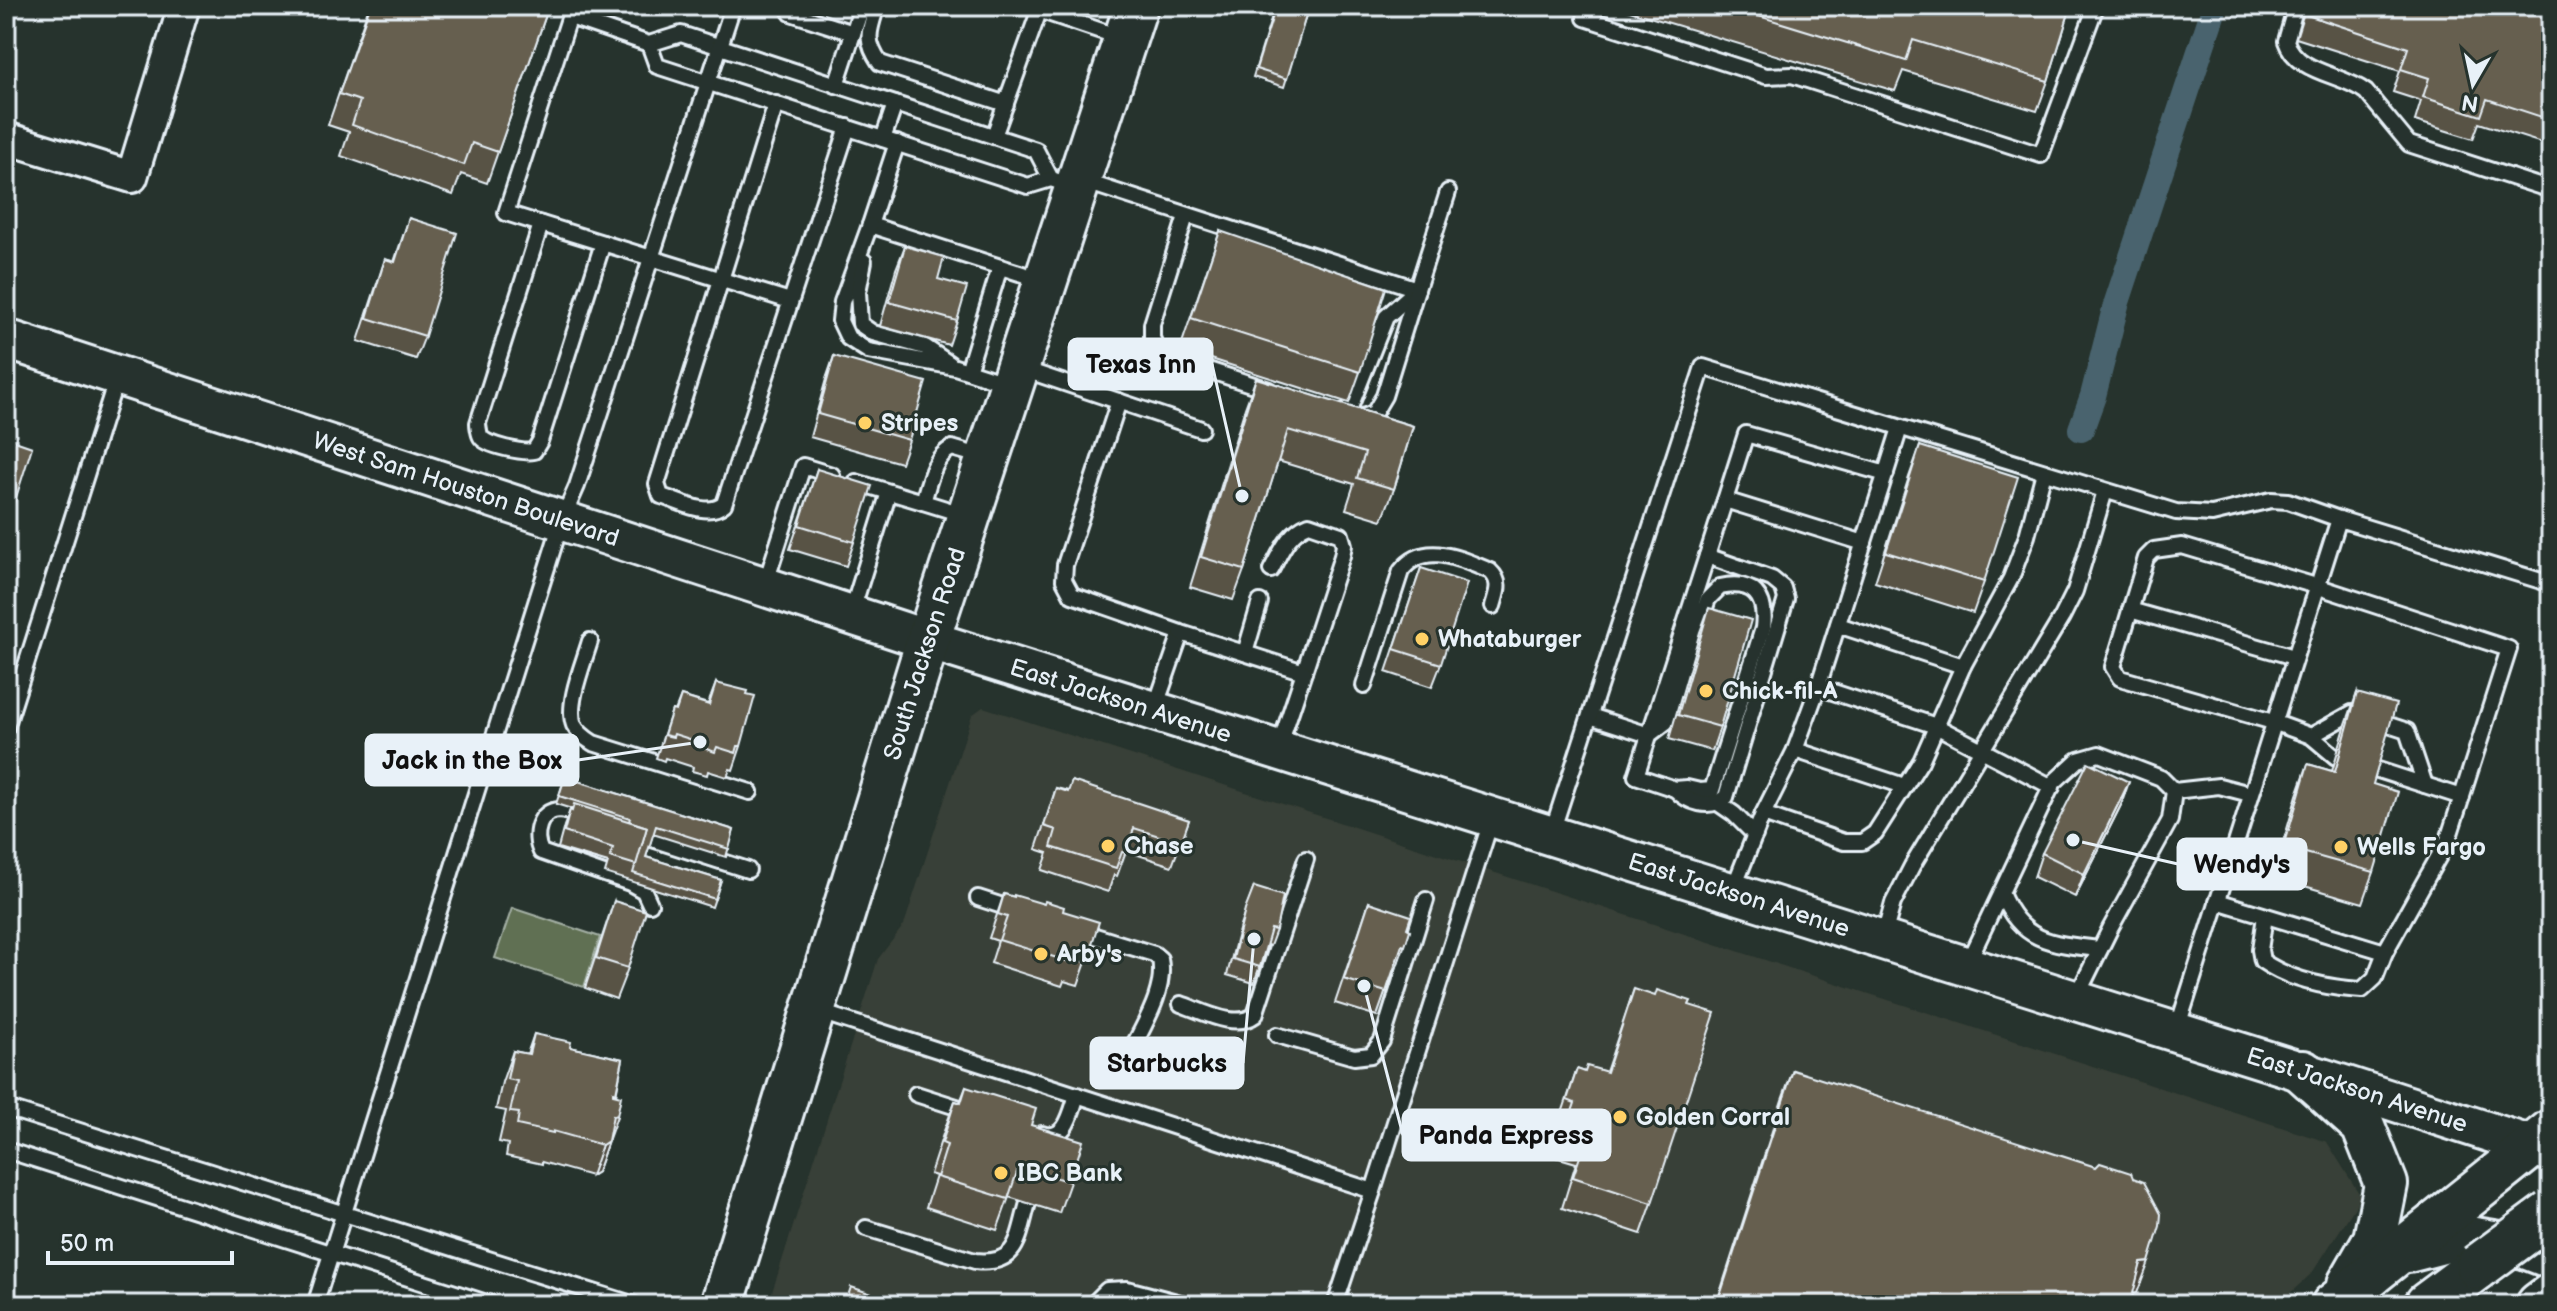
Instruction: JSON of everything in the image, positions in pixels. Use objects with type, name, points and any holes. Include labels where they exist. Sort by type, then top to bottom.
[{"type":"highway","points":[[2427,1305],[2551,1213]]},
{"type":"highway","points":[[2539,1305],[2551,1296]]},
{"type":"main road","name":"South Jackson Road","points":[[722,1305],[928,640],[1045,282],[1069,182],[1130,23]]},
{"type":"main road","points":[[2303,1072],[2363,1126],[2386,1184],[2375,1239],[2338,1302]]},
{"type":"main road","points":[[2338,1302],[2545,1143]]},
{"type":"main road","points":[[2397,1254],[2462,1237],[2525,1247],[2551,1257]]},
{"type":"street","points":[[6,138],[132,177],[184,6]]},
{"type":"street","name":"West Sam Houston Boulevard","points":[[6,339],[928,640]]},
{"type":"street","name":"East Jackson Avenue","points":[[928,640],[2303,1072],[2545,1143]]},
{"type":"lane","points":[[315,1305],[562,520],[577,486],[653,259],[733,6]]},
{"type":"lane","points":[[787,6],[791,13],[853,33]]},
{"type":"lane","points":[[836,85],[862,6]]},
{"type":"lane","points":[[877,6],[869,34],[870,48],[880,63],[1006,104]]},
{"type":"lane","points":[[1589,6],[1585,18],[1766,76],[1792,75],[2041,155],[2096,6]]},
{"type":"lane","points":[[2296,6],[2286,41],[2296,59],[2357,85],[2409,144],[2551,190]]},
{"type":"lane","points":[[994,136],[1040,8],[1130,23]]},
{"type":"lane","points":[[790,301],[506,213],[572,12],[649,44],[681,34],[1036,150],[1069,182]]},
{"type":"lane","points":[[649,44],[657,66],[1028,186],[1069,182],[1417,289]]},
{"type":"lane","points":[[776,104],[657,484],[661,496],[709,511],[724,504],[848,127]]},
{"type":"lane","points":[[895,104],[858,292],[860,324],[873,333],[925,347],[962,369],[1014,376],[1119,401],[1201,429]]},
{"type":"lane","points":[[1417,289],[1386,317],[1340,413],[1359,419],[1374,413],[1384,396],[1448,192]]},
{"type":"lane","points":[[1186,216],[1152,324],[1152,338],[1159,354],[1289,396]]},
{"type":"lane","points":[[541,224],[478,423],[484,441],[525,453],[534,451],[540,441],[603,243]]},
{"type":"lane","points":[[870,225],[1045,282]]},
{"type":"lane","points":[[962,369],[1000,267]]},
{"type":"lane","points":[[1551,836],[1703,367],[2176,512],[2212,514],[2271,500],[2288,501],[2551,584]]},
{"type":"lane","points":[[6,728],[118,375]]},
{"type":"lane","points":[[1119,401],[1065,565],[1064,580],[1072,595],[1304,672]]},
{"type":"lane","points":[[1731,893],[1763,814],[1795,750],[1818,687],[1900,428]]},
{"type":"lane","points":[[1649,735],[1666,722],[1712,593],[1720,587],[1742,585],[1758,594],[1764,614],[1763,628],[1712,790],[1675,789],[1636,776],[1649,735],[1707,556],[1746,434],[1886,474]]},
{"type":"lane","points":[[923,502],[942,452],[952,448],[987,459]]},
{"type":"lane","points":[[765,587],[786,542],[800,498],[803,466],[968,516]]},
{"type":"lane","points":[[1763,814],[1844,842],[1862,842],[1875,833],[1921,761],[1963,666],[2011,578],[2027,536],[2044,472]]},
{"type":"lane","points":[[1883,940],[1893,903],[1912,866],[2056,628],[2075,591],[2105,491]]},
{"type":"lane","points":[[850,615],[889,492]]},
{"type":"lane","points":[[1725,500],[1864,543]]},
{"type":"lane","points":[[861,516],[880,522]]},
{"type":"lane","points":[[2176,1032],[2339,519]]},
{"type":"lane","points":[[1271,570],[1290,536],[1301,527],[1309,524],[1341,535],[1344,545],[1342,556],[1278,750]]},
{"type":"lane","points":[[855,536],[873,542]]},
{"type":"lane","points":[[2265,916],[2260,950],[2262,961],[2272,968],[2334,988],[2362,990],[2375,978],[2385,952],[2448,840],[2509,649],[2182,546],[2154,550],[2146,558],[2113,667],[2120,678],[2273,722],[2311,736],[2336,757]]},
{"type":"lane","points":[[1364,686],[1401,571],[1408,561],[1422,553],[1436,554],[1490,571],[1497,577],[1499,586],[1493,606]]},
{"type":"lane","points":[[1675,789],[1683,798],[1707,805],[1718,803],[1726,797],[1786,599],[1783,588],[1772,579],[1707,556]]},
{"type":"lane","points":[[847,561],[865,567]]},
{"type":"lane","points":[[1245,653],[1260,602]]},
{"type":"lane","points":[[2130,610],[2294,657]]},
{"type":"lane","points":[[1838,625],[1963,666]]},
{"type":"lane","points":[[1154,711],[1181,633]]},
{"type":"lane","points":[[590,641],[573,705],[573,723],[583,737],[593,743],[750,792]]},
{"type":"lane","points":[[1818,687],[1936,726],[2052,787]]},
{"type":"lane","points":[[2311,736],[2352,713],[2407,731],[2425,785]]},
{"type":"lane","points":[[1590,716],[1649,735]]},
{"type":"lane","points":[[1795,750],[1904,786]]},
{"type":"lane","points":[[1966,966],[2052,787],[2078,760],[2099,754],[2161,778],[2174,791]]},
{"type":"lane","points":[[2375,769],[2462,797]]},
{"type":"lane","points":[[2174,791],[2219,786],[2250,794]]},
{"type":"lane","points":[[2075,1000],[2170,820],[2174,791]]},
{"type":"lane","points":[[1718,803],[1755,835]]},
{"type":"lane","points":[[596,821],[556,810],[548,813],[538,829],[541,852],[630,883],[644,891],[650,904]]},
{"type":"lane","points":[[1335,1305],[1492,817]]},
{"type":"lane","points":[[652,839],[748,870]]},
{"type":"lane","points":[[1181,1004],[1235,1021],[1249,1020],[1255,1015],[1306,859]]},
{"type":"lane","points":[[2001,893],[2009,913],[2021,928],[2054,943],[2100,949]]},
{"type":"lane","points":[[978,898],[1035,917]]},
{"type":"lane","points":[[1277,1035],[1354,1057],[1371,1055],[1382,1041],[1426,900]]},
{"type":"lane","points":[[2217,901],[2385,952]]},
{"type":"lane","points":[[1064,926],[1154,954],[1160,959],[1162,976],[1151,1010],[1133,1047]]},
{"type":"lane","points":[[813,1010],[1373,1191]]},
{"type":"lane","points":[[916,1094],[990,1117]]},
{"type":"lane","points":[[1043,1139],[1058,1135],[1065,1128],[1077,1095]]},
{"type":"lane","points":[[6,1108],[635,1305]]},
{"type":"lane","points":[[6,1150],[493,1305]]},
{"type":"lane","points":[[866,1228],[989,1263],[1009,1256],[1015,1248],[1028,1203]]},
{"type":"lane","points":[[1092,1305],[1107,1290],[1127,1289],[1188,1305]]},
{"type":"shaded area","points":[[983,707],[2327,1142],[2360,1195],[2312,1273],[2277,1305],[768,1305],[878,959],[904,925],[972,715]]},
{"type":"green space","points":[[512,908],[600,937],[584,987],[495,958]]},
{"type":"building","points":[[370,6],[549,6],[498,152],[472,143],[464,165],[352,125],[360,101],[339,94]]},
{"type":"building","points":[[1276,6],[1309,6],[1287,79],[1256,69]]},
{"type":"building","points":[[1726,6],[2071,6],[2048,81],[1913,40],[1906,61]]},
{"type":"building","points":[[2307,6],[2551,6],[2551,120],[2487,99],[2481,116],[2423,97],[2429,78],[2401,69],[2408,48],[2304,14]]},
{"type":"building","points":[[409,218],[457,233],[425,336],[367,318],[385,259],[395,262]]},
{"type":"building","points":[[1220,231],[1386,288],[1360,372],[1191,318]]},
{"type":"building","points":[[905,246],[944,257],[938,279],[967,287],[957,321],[889,302]]},
{"type":"building","points":[[834,356],[926,382],[909,440],[818,414]]},
{"type":"building","points":[[1256,378],[1413,426],[1394,489],[1357,478],[1365,453],[1288,430],[1244,570],[1201,557]]},
{"type":"building","points":[[6,438],[32,447],[6,529]]},
{"type":"building","points":[[1920,446],[2018,477],[1984,582],[1886,552]]},
{"type":"building","points":[[817,469],[872,486],[854,542],[799,525]]},
{"type":"building","name":"Whataburger","points":[[1421,568],[1467,583],[1441,664],[1394,649]]},
{"type":"building","points":[[6,588],[16,591],[6,623]]},
{"type":"building","name":"Chick-fil-A","points":[[1709,608],[1751,620],[1720,727],[1678,715]]},
{"type":"building","points":[[716,683],[748,691],[747,694],[755,696],[741,746],[738,746],[736,753],[717,747],[715,752],[701,747],[702,743],[674,734],[673,737],[664,735],[672,710],[676,711],[681,696],[709,705]]},
{"type":"building","points":[[2357,693],[2396,704],[2373,784],[2398,792],[2374,872],[2284,847],[2308,764],[2335,772]]},
{"type":"building","points":[[2088,762],[2129,782],[2084,874],[2042,853]]},
{"type":"building","points":[[565,777],[734,830],[729,849],[656,826],[646,857],[721,880],[715,899],[633,873],[647,827],[629,821],[630,818],[559,796]]},
{"type":"building","points":[[1072,781],[1189,820],[1181,843],[1134,828],[1126,853],[1122,852],[1116,868],[1051,847],[1056,830],[1044,826],[1056,788],[1068,792]]},
{"type":"building","points":[[574,804],[647,827],[636,865],[610,857],[613,848],[564,832]]},
{"type":"building","points":[[1254,887],[1283,896],[1276,930],[1271,929],[1260,967],[1233,959]]},
{"type":"building","points":[[1004,894],[1044,904],[1045,901],[1064,907],[1063,911],[1099,922],[1086,962],[1072,958],[1070,962],[999,940],[1007,917],[998,914]]},
{"type":"building","points":[[614,901],[646,911],[628,968],[596,958]]},
{"type":"building","points":[[1369,902],[1411,916],[1405,946],[1402,945],[1386,992],[1344,979]]},
{"type":"building","name":"Golden Corral","points":[[1634,989],[1655,996],[1657,990],[1715,1013],[1652,1203],[1573,1177],[1588,1133],[1567,1126],[1575,1103],[1567,1100],[1577,1069],[1585,1072],[1587,1066],[1607,1072]]},
{"type":"building","points":[[534,1034],[571,1042],[570,1047],[623,1059],[616,1093],[613,1092],[621,1096],[617,1116],[613,1115],[608,1141],[602,1145],[553,1131],[517,1125],[519,1113],[510,1112],[517,1081],[507,1079],[513,1051],[529,1054]]},
{"type":"building","points":[[1793,1070],[2096,1167],[2100,1163],[2131,1173],[2133,1178],[2144,1182],[2161,1214],[2160,1226],[2149,1262],[2141,1263],[2130,1305],[1737,1305],[1719,1299]]},
{"type":"building","points":[[966,1087],[1036,1109],[1031,1125],[1083,1141],[1070,1182],[1019,1166],[1008,1199],[937,1177],[947,1145],[942,1143],[955,1101],[961,1103]]},
{"type":"building","points":[[851,1287],[905,1305],[845,1305]]},
{"type":"waterway","points":[[2081,429],[2093,396],[2116,305],[2215,6]]},
{"type":"place","name":"Stripes","points":[[865,423]]},
{"type":"place","name":"Texas Inn","points":[[1242,496]]},
{"type":"place","name":"Whataburger","points":[[1422,639]]},
{"type":"place","name":"Chick-fil-A","points":[[1706,691]]},
{"type":"place","name":"Jack in the Box","points":[[700,742]]},
{"type":"place","name":"Wendy's","points":[[2073,840]]},
{"type":"place","name":"Chase","points":[[1108,846]]},
{"type":"place","name":"Wells Fargo","points":[[2341,847]]},
{"type":"place","name":"Starbucks","points":[[1254,939]]},
{"type":"place","name":"Arby's","points":[[1041,954]]},
{"type":"place","name":"Panda Express","points":[[1364,986]]},
{"type":"place","name":"Golden Corral","points":[[1620,1117]]},
{"type":"place","name":"IBC Bank","points":[[1001,1173]]}]
